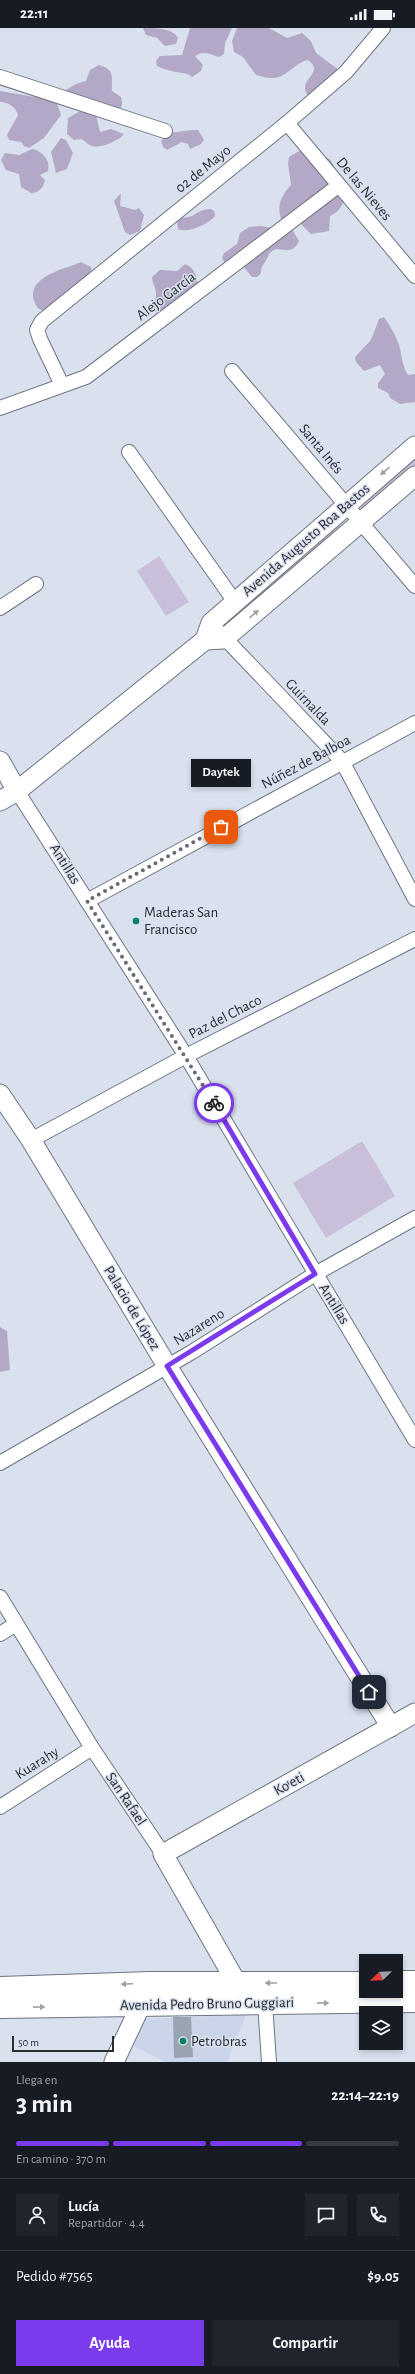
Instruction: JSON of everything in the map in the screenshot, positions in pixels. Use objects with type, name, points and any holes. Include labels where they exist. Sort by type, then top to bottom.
[{"type":"main road","points":[[403,1982],[415,1982]]},
{"type":"main road","name":"Avenida Pedro Bruno Guggiari","points":[[0,1988],[150,1983],[359,1983]]},
{"type":"main road","name":"Avenida Pedro Bruno Guggiari","points":[[0,2007],[415,2001]]},
{"type":"street","name":"02 de Mayo","points":[[62,385],[37,330],[42,320],[287,123],[346,72],[383,28]]},
{"type":"street","points":[[0,77],[164,131]]},
{"type":"street","name":"De las Nieves","points":[[287,123],[338,186],[415,276]]},
{"type":"street","name":"Alejo García","points":[[0,408],[86,377],[338,186]]},
{"type":"street","name":"Santa Inés","points":[[232,371],[415,586]]},
{"type":"street","name":"Avenida Augusto Roa Bastos","points":[[0,801],[17,791],[208,631],[235,602],[415,446]]},
{"type":"street","points":[[129,452],[235,602]]},
{"type":"street","name":"Avenida Augusto Roa Bastos","points":[[224,639],[415,476]]},
{"type":"street","points":[[0,608],[36,584]]},
{"type":"street","points":[[208,631],[224,639]]},
{"type":"street","name":"Guirnalda","points":[[224,639],[342,761],[415,899]]},
{"type":"street","name":"Núñez de Balboa","points":[[87,901],[342,761],[415,723]]},
{"type":"street","name":"Antillas","points":[[0,760],[17,791],[186,1056],[415,1440]]},
{"type":"street","name":"Paz del Chaco","points":[[31,1140],[186,1056],[415,939]]},
{"type":"street","name":"Palacio de López","points":[[0,1094],[31,1140],[167,1366],[391,1727]]},
{"type":"street","name":"Nazareno","points":[[0,1463],[167,1366],[315,1274],[415,1218]]},
{"type":"street","name":"San Rafael","points":[[0,1597],[92,1748],[163,1854],[237,1983],[256,2004]]},
{"type":"street","points":[[0,1634],[16,1624]]},
{"type":"street","name":"Ko'eti","points":[[163,1854],[415,1713]]},
{"type":"street","name":"Kuarahy","points":[[0,1806],[92,1748]]},
{"type":"street","points":[[114,2062],[150,1983]]},
{"type":"street","points":[[256,2004],[269,2062]]},
{"type":"shaded area","points":[[143,28],[168,30],[178,38],[176,44],[165,46],[157,38],[146,35]]},
{"type":"shaded area","points":[[190,28],[232,28],[225,43],[224,54],[219,57],[204,53],[195,56],[203,65],[201,71],[192,77],[188,74],[157,66],[156,61],[160,56],[182,55]]},
{"type":"shaded area","points":[[237,28],[269,28],[287,38],[302,33],[311,41],[316,53],[339,70],[309,97],[305,91],[305,86],[314,69],[313,65],[308,60],[303,61],[277,78],[268,78],[256,75],[243,57],[234,52],[232,41]]},
{"type":"shaded area","points":[[99,65],[108,69],[112,75],[112,91],[121,97],[122,106],[117,113],[66,95],[66,90],[76,84],[86,81],[90,70]]},
{"type":"shaded area","points":[[0,91],[52,100],[57,103],[61,115],[44,138],[29,148],[24,146],[21,142],[9,140],[7,135],[18,115],[11,106],[0,102]]},
{"type":"shaded area","points":[[82,110],[96,115],[100,132],[111,129],[124,134],[114,142],[95,147],[81,139],[74,140],[67,134],[68,118]]},
{"type":"shaded area","points":[[198,130],[204,140],[201,144],[190,149],[188,144],[182,142],[167,150],[163,147],[161,141],[168,133]]},
{"type":"shaded area","points":[[61,138],[66,140],[73,153],[67,169],[56,173],[51,152]]},
{"type":"shaded area","points":[[32,149],[36,150],[45,157],[49,167],[48,171],[40,175],[45,180],[42,188],[31,193],[21,187],[19,174],[6,170],[1,160],[5,153],[19,155]]},
{"type":"shaded area","points":[[299,151],[329,159],[339,178],[344,200],[339,210],[330,216],[329,231],[311,234],[299,222],[282,221],[280,216],[280,202],[291,185],[288,163],[289,157]]},
{"type":"shaded area","points":[[121,193],[120,206],[135,210],[139,208],[144,215],[140,231],[130,235],[125,232],[114,201]]},
{"type":"shaded area","points":[[211,209],[214,211],[215,216],[208,222],[192,229],[178,229],[177,221],[179,219],[190,217],[203,210]]},
{"type":"shaded area","points":[[261,226],[293,231],[299,241],[293,249],[279,249],[272,251],[261,269],[261,273],[257,277],[252,277],[241,264],[227,264],[222,258],[224,253],[237,244],[240,233],[249,227]]},
{"type":"shaded area","points":[[81,262],[91,267],[92,273],[47,311],[38,308],[33,294],[35,287],[41,280],[48,275]]},
{"type":"shaded area","points":[[185,264],[191,267],[197,278],[198,285],[161,316],[153,307],[156,293],[152,277],[160,270],[177,271]]},
{"type":"shaded area","points":[[384,317],[398,342],[403,363],[408,375],[415,374],[415,402],[400,404],[390,398],[388,393],[378,388],[378,383],[385,374],[380,365],[364,371],[356,362],[355,357],[371,340],[379,319]]},
{"type":"shaded area","points":[[415,456],[415,467],[365,509],[362,509],[359,505]]},
{"type":"shaded area","points":[[338,524],[341,527],[222,628],[220,626]]},
{"type":"shaded area","points":[[159,556],[189,602],[166,616],[137,571]]},
{"type":"shaded area","points":[[362,1141],[395,1196],[326,1238],[293,1183]]},
{"type":"shaded area","points":[[0,1327],[7,1331],[10,1370],[0,1372]]},
{"type":"shaded area","points":[[246,2015],[227,2062],[165,2062],[134,2046],[144,2019]]},
{"type":"building","name":"Petrobras","points":[[173,2017],[191,2017],[193,2057],[174,2058]]},
{"type":"way so far","points":[[214,1103],[186,1056],[87,901],[221,827]]},
{"type":"place","name":"Daytek","points":[[221,827]]},
{"type":"place","name":"Maderas San Francisco","points":[[136,921]]},
{"type":"place","name":"Petrobras","points":[[183,2041]]},
{"type":"route","points":[[214,1103],[315,1274],[192,1352],[167,1366],[369,1692]]}]
